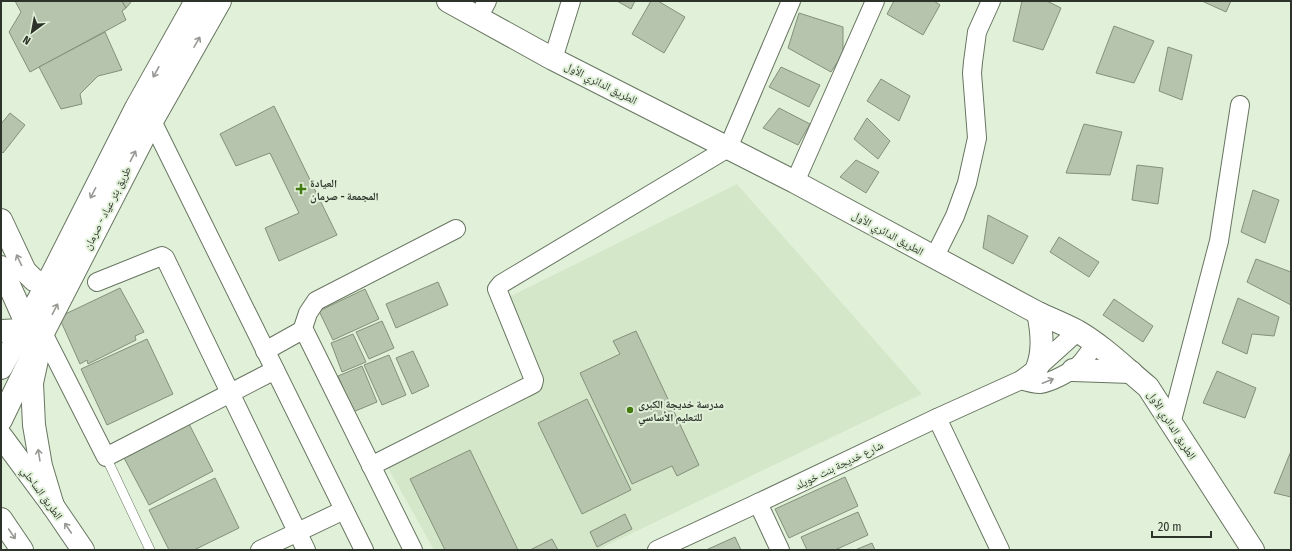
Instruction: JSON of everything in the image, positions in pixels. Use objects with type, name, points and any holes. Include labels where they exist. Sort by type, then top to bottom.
[{"type":"main road","name":"طريق بئر عياد - صرمان","points":[[1,368],[144,114],[196,1]]},
{"type":"main road","name":"طريق بئر عياد - صرمان","points":[[1,420],[23,329],[144,114],[220,1]]},
{"type":"main road","name":"الطريق الدائري الأول","points":[[448,1],[482,10],[553,59],[795,182],[1038,313],[1078,331],[1148,387],[1253,550]]},
{"type":"main road","points":[[1,220],[25,271],[34,280],[47,284]]},
{"type":"main road","points":[[1,267],[23,329],[32,383],[34,425],[41,466],[53,506]]},
{"type":"main road","points":[[1029,374],[1040,362],[1041,327],[1038,313]]},
{"type":"main road","points":[[1073,370],[1131,372]]},
{"type":"main road","name":"الطريق الساحلي","points":[[1,436],[53,506],[83,550]]},
{"type":"main road","points":[[1,519],[22,550]]},
{"type":"street","points":[[553,59],[571,1]]},
{"type":"street","points":[[371,466],[534,383],[497,289],[500,284],[728,148],[791,1]]},
{"type":"street","points":[[795,182],[875,1]]},
{"type":"street","points":[[934,258],[955,216],[968,183],[977,138],[972,73],[973,62],[977,32],[991,1]]},
{"type":"street","points":[[1171,424],[1219,241],[1240,105]]},
{"type":"street","points":[[144,114],[275,370],[364,550]]},
{"type":"street","points":[[265,351],[302,331],[308,313],[316,301],[456,229]]},
{"type":"street","points":[[97,282],[162,256],[165,258],[306,550]]},
{"type":"street","points":[[23,329],[106,457],[275,370]]},
{"type":"street","points":[[302,331],[305,332],[413,550]]},
{"type":"street","name":"شارع خديجة بنت خويلد","points":[[657,550],[1029,374],[1078,331]]},
{"type":"street","points":[[1029,374],[1040,384],[1073,370],[1081,363],[1096,344]]},
{"type":"street","points":[[937,418],[998,550]]},
{"type":"street","points":[[758,503],[780,550]]},
{"type":"street","points":[[260,550],[344,510]]},
{"type":"lane","points":[[106,457],[150,550]]},
{"type":"shaded area","points":[[737,184],[922,394],[597,550],[434,550],[387,466],[541,386],[505,299]]},
{"type":"building","points":[[15,1],[122,1],[126,8],[122,11],[126,20],[30,72],[9,32],[21,12]]},
{"type":"building","points":[[122,1],[132,1],[126,8]]},
{"type":"building","points":[[617,1],[635,1],[631,9]]},
{"type":"building","points":[[651,1],[658,1],[685,17],[664,53],[632,34]]},
{"type":"building","points":[[894,1],[934,1],[940,5],[923,35],[887,14]]},
{"type":"building","points":[[1022,1],[1047,1],[1061,8],[1043,50],[1013,41]]},
{"type":"building","points":[[1202,1],[1231,1],[1226,12]]},
{"type":"building","points":[[799,13],[843,27],[843,54],[831,72],[788,48]]},
{"type":"building","points":[[1114,26],[1154,41],[1134,83],[1096,73]]},
{"type":"building","points":[[105,32],[122,70],[98,76],[80,94],[82,104],[61,109],[39,67]]},
{"type":"building","points":[[1168,47],[1192,55],[1182,100],[1159,91]]},
{"type":"building","points":[[781,67],[820,85],[809,107],[769,87]]},
{"type":"building","points":[[881,79],[910,96],[899,121],[867,101]]},
{"type":"building","name":"العيادة المجمعة - صرمان","points":[[274,106],[337,235],[279,261],[265,228],[299,213],[270,153],[236,166],[220,134]]},
{"type":"building","points":[[779,108],[810,124],[798,145],[763,128]]},
{"type":"building","points":[[10,113],[25,125],[3,153],[1,151],[1,124]]},
{"type":"building","points":[[867,118],[890,141],[878,159],[854,139]]},
{"type":"building","points":[[1084,124],[1122,132],[1110,175],[1066,173]]},
{"type":"building","points":[[856,160],[879,172],[866,193],[840,177]]},
{"type":"building","points":[[1137,165],[1163,168],[1158,204],[1132,200]]},
{"type":"building","points":[[1253,190],[1279,200],[1265,243],[1241,232]]},
{"type":"building","points":[[988,215],[1028,236],[1013,264],[983,248]]},
{"type":"building","points":[[1059,237],[1099,262],[1089,277],[1050,252]]},
{"type":"building","points":[[1256,259],[1291,272],[1291,305],[1247,282]]},
{"type":"building","points":[[438,282],[448,305],[396,328],[386,304]]},
{"type":"building","points":[[120,288],[144,332],[135,336],[136,340],[88,364],[87,360],[80,364],[59,317]]},
{"type":"building","points":[[365,289],[379,319],[333,340],[319,311]]},
{"type":"building","points":[[1238,298],[1279,317],[1274,336],[1252,334],[1247,354],[1222,343]]},
{"type":"building","points":[[1114,299],[1153,326],[1143,342],[1103,315]]},
{"type":"building","points":[[382,321],[394,348],[369,359],[356,332]]},
{"type":"building","points":[[636,331],[699,465],[677,476],[672,466],[632,484],[580,373],[620,354],[613,341]]},
{"type":"building","points":[[353,334],[366,362],[342,372],[331,343]]},
{"type":"building","points":[[147,339],[173,394],[107,425],[81,369]]},
{"type":"building","points":[[413,351],[429,386],[412,394],[396,358]]},
{"type":"building","points":[[389,355],[406,395],[382,405],[364,365]]},
{"type":"building","points":[[362,366],[377,402],[353,412],[338,376]]},
{"type":"building","points":[[1217,371],[1256,388],[1245,418],[1203,403]]},
{"type":"building","points":[[587,399],[631,490],[582,514],[538,423]]},
{"type":"building","points":[[187,420],[213,471],[149,505],[122,454]]},
{"type":"building","points":[[470,450],[518,550],[445,550],[410,479]]},
{"type":"building","points":[[1291,451],[1291,497],[1274,493]]},
{"type":"building","points":[[845,477],[858,506],[789,538],[775,509]]},
{"type":"building","points":[[215,478],[239,528],[194,550],[169,550],[149,510]]},
{"type":"building","points":[[858,512],[868,535],[835,550],[807,550],[801,537]]},
{"type":"building","points":[[625,514],[632,529],[597,547],[590,532]]},
{"type":"building","points":[[735,537],[741,550],[706,550]]},
{"type":"building","points":[[552,539],[558,550],[530,550]]},
{"type":"building","points":[[872,543],[875,550],[855,550]]},
{"type":"place","name":"العيادة المجمعة - صرمان","points":[[301,189]]},
{"type":"place","name":"مدرسة خديجة الكبرى للتعليم الأساسي","points":[[630,410]]}]
